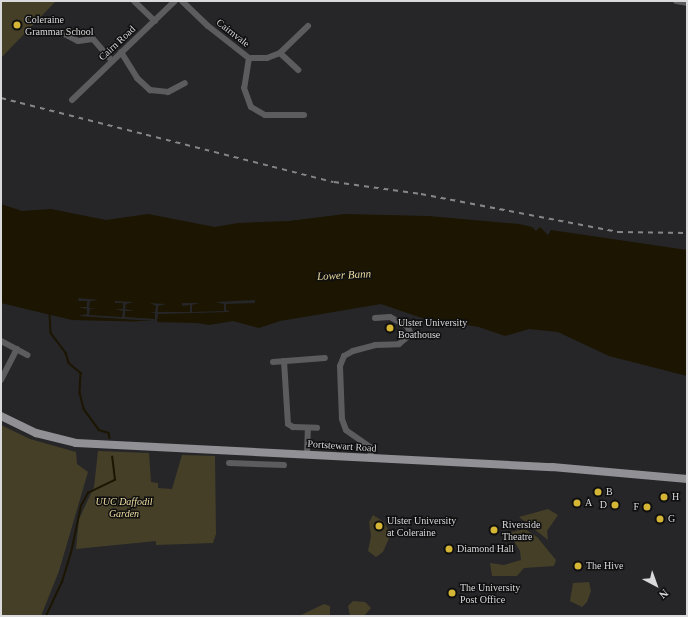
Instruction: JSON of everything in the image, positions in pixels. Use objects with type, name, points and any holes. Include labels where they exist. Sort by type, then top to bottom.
[{"type":"main road","name":"Portstewart Road","points":[[1,416],[36,433],[76,443],[552,468],[687,479]]},
{"type":"street","points":[[134,1],[155,21]]},
{"type":"street","name":"Cairn Road","points":[[72,100],[175,1]]},
{"type":"street","name":"Cairnvale","points":[[182,1],[208,26],[249,58],[267,58],[280,53],[308,26]]},
{"type":"street","points":[[676,1],[687,3]]},
{"type":"street","points":[[63,33],[78,41],[93,39],[112,61]]},
{"type":"street","points":[[121,52],[137,78],[150,90],[168,92],[185,83]]},
{"type":"street","points":[[280,53],[298,70]]},
{"type":"street","points":[[249,58],[244,88],[251,107],[265,114],[304,115]]},
{"type":"street","points":[[371,458],[370,447],[346,430],[342,419],[340,366],[344,356],[353,351],[375,345],[399,344],[411,334],[408,326],[390,317],[375,318]]},
{"type":"street","points":[[1,341],[27,354]]},
{"type":"street","points":[[1,380],[17,349]]},
{"type":"street","points":[[273,362],[325,358]]},
{"type":"street","points":[[284,361],[288,421],[293,427],[317,428]]},
{"type":"street","points":[[307,454],[308,428]]},
{"type":"street","points":[[229,463],[284,465]]},
{"type":"green space","name":"Coleraine Grammar School","points":[[1,1],[56,1],[1,58]]},
{"type":"green space","points":[[1,425],[30,439],[76,452],[77,464],[88,472],[59,571],[41,616],[1,616]]},
{"type":"green space","name":"UUC Daffodil Garden","points":[[98,451],[149,453],[151,482],[158,483],[158,488],[172,489],[182,455],[215,456],[216,534],[213,543],[156,545],[156,541],[76,549],[79,519],[94,487]]},
{"type":"green space","points":[[548,509],[558,515],[547,531],[548,540],[519,517]]},
{"type":"green space","points":[[373,515],[384,522],[391,534],[383,552],[376,557],[368,551],[371,536],[369,522]]},
{"type":"green space","points":[[525,529],[537,537],[556,560],[554,566],[524,568],[517,576],[492,576],[490,563],[504,565],[521,560],[520,551],[511,536],[511,532]]},
{"type":"green space","points":[[589,582],[591,591],[587,602],[582,607],[570,601],[573,583]]},
{"type":"green space","points":[[353,601],[365,602],[371,608],[364,616],[350,616],[348,606]]},
{"type":"green space","points":[[324,604],[330,606],[330,616],[299,616]]},
{"type":"water","name":"Lower Bann","points":[[1,204],[22,211],[51,209],[106,220],[148,214],[215,227],[238,223],[289,221],[345,214],[428,216],[519,224],[532,227],[536,231],[540,227],[548,235],[551,230],[687,250],[687,376],[609,356],[558,332],[529,329],[505,336],[479,327],[422,318],[381,304],[280,321],[259,328],[233,321],[209,325],[197,323],[72,320],[1,303]]},
{"type":"pier","points":[[79,298],[99,300],[90,301],[89,308],[98,308],[90,309],[89,315],[122,317],[123,311],[115,309],[123,309],[123,303],[115,303],[115,301],[134,302],[126,304],[125,309],[134,311],[125,311],[125,317],[155,319],[155,313],[149,312],[155,312],[156,306],[150,303],[166,304],[158,306],[158,312],[190,312],[190,305],[182,306],[182,303],[200,303],[192,305],[192,312],[224,311],[224,304],[215,302],[255,300],[255,303],[226,304],[226,310],[230,312],[158,314],[157,323],[139,324],[137,321],[154,321],[78,316],[87,314],[87,309],[78,307],[87,307],[87,301],[78,301]]},
{"type":"waterway","points":[[50,313],[51,333],[66,353],[69,363],[81,373],[80,393],[84,409],[99,430],[109,433],[110,438]]},
{"type":"waterway","points":[[46,616],[62,582],[71,553],[81,506],[88,493],[115,480],[112,457]]},
{"type":"railway","points":[[1,98],[334,182],[421,194],[618,232],[687,233]]},
{"type":"place","name":"Coleraine Grammar School","points":[[17,25]]},
{"type":"place","name":"Ulster University Boathouse","points":[[390,328]]},
{"type":"place","name":"B","points":[[598,492]]},
{"type":"place","name":"H","points":[[664,497]]},
{"type":"place","name":"A","points":[[577,503]]},
{"type":"place","name":"D","points":[[615,505]]},
{"type":"place","name":"F","points":[[647,507]]},
{"type":"place","name":"G","points":[[660,519]]},
{"type":"place","name":"Ulster University at Coleraine","points":[[379,526]]},
{"type":"place","name":"Riverside Theatre","points":[[494,530]]},
{"type":"place","name":"Diamond Hall","points":[[449,549]]},
{"type":"place","name":"The Hive","points":[[578,566]]},
{"type":"place","name":"The University Post Office","points":[[452,593]]}]
